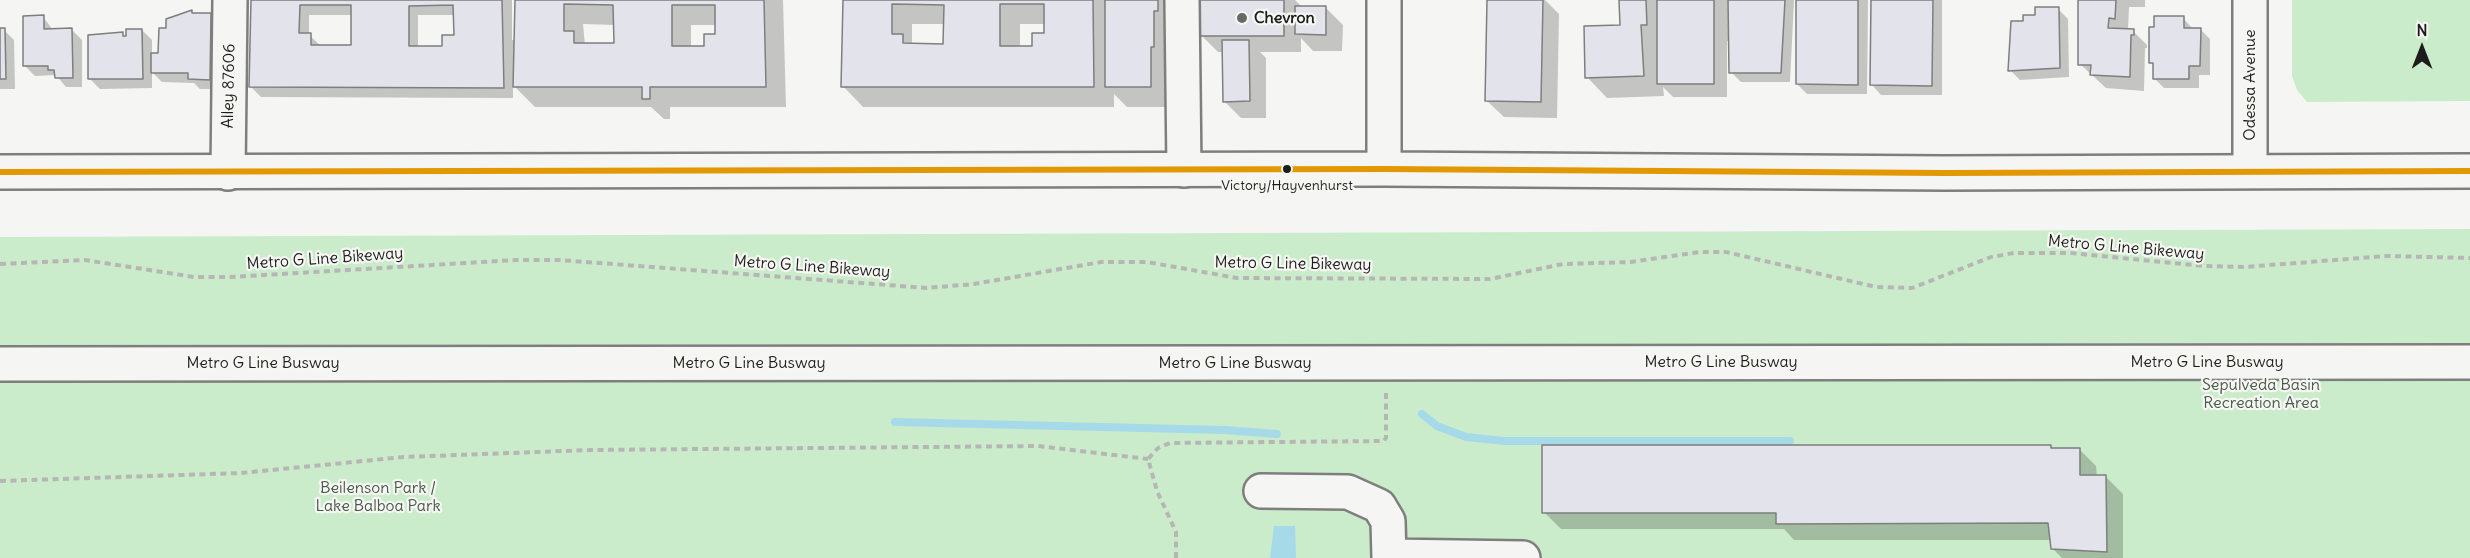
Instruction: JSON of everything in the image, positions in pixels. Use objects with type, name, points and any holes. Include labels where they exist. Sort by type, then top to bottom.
[{"type":"main road","name":"Alley 87606","points":[[228,173],[230,0]]},
{"type":"main road","points":[[1182,0],[1184,170]]},
{"type":"main road","points":[[1384,0],[1384,170]]},
{"type":"main road","name":"Odessa Avenue","points":[[2250,0],[2250,171]]},
{"type":"main road","points":[[0,172],[2470,171]]},
{"type":"main road","name":"Metro G Line Busway","points":[[0,364],[2470,362]]},
{"type":"main road","points":[[1261,490],[1348,492],[1378,506],[1388,521],[1389,557],[1523,558]]},
{"type":"path","name":"Metro G Line Bikeway","points":[[0,264],[85,260],[194,277],[230,278],[492,261],[560,260],[927,288],[974,284],[1101,262],[1147,262],[1237,278],[1491,279],[1563,264],[1630,262],[1701,252],[1726,252],[1876,288],[1912,288],[1991,257],[2014,253],[2070,253],[2204,266],[2244,267],[2387,256],[2470,258]]},
{"type":"path","points":[[1148,459],[1158,448],[1170,443],[1383,441],[1386,438],[1386,384]]},
{"type":"path","points":[[0,481],[241,473],[404,457],[591,450],[1038,446],[1148,459]]},
{"type":"path","points":[[1148,459],[1157,491],[1176,532],[1176,558]]},
{"type":"green space","points":[[2292,0],[2470,0],[2470,101],[2307,102],[2297,90],[2292,76]]},
{"type":"green space","name":"Sepulveda Basin Recreation Area","points":[[2470,229],[2470,558],[0,558],[0,237]]},
{"type":"water","points":[[1274,526],[1295,526],[1296,558],[1270,558]]},
{"type":"building","points":[[251,0],[502,0],[504,88],[249,87]],"holes":[[[300,5],[351,5],[351,45],[311,45],[311,33],[299,33]],[[453,5],[454,35],[442,35],[442,46],[409,46],[409,6]]]},
{"type":"building","points":[[515,0],[764,0],[766,87],[650,87],[650,99],[642,99],[642,87],[513,87]],"holes":[[[564,4],[613,5],[614,43],[574,43],[574,31],[564,31]],[[672,5],[715,5],[715,34],[704,34],[704,46],[672,46]]]},
{"type":"building","points":[[843,0],[1093,0],[1094,87],[841,87]],"holes":[[[892,4],[944,5],[943,44],[903,43],[903,34],[892,34]],[[1000,4],[1044,4],[1044,33],[1032,33],[1032,46],[1000,46]]]},
{"type":"building","points":[[1105,0],[1158,0],[1158,11],[1154,11],[1154,47],[1151,47],[1151,87],[1105,87]]},
{"type":"building","name":"Chevron","points":[[1200,0],[1284,0],[1284,36],[1200,36]]},
{"type":"building","points":[[1487,0],[1543,0],[1541,102],[1485,101]]},
{"type":"building","points":[[1619,0],[1646,0],[1647,25],[1641,25],[1644,76],[1585,78],[1584,26],[1620,25]]},
{"type":"building","points":[[1657,0],[1714,0],[1714,84],[1657,84]]},
{"type":"building","points":[[1728,0],[1785,0],[1781,73],[1729,73]]},
{"type":"building","points":[[1796,0],[1858,0],[1858,85],[1796,84]]},
{"type":"building","points":[[1871,0],[1933,0],[1932,86],[1870,85]]},
{"type":"building","points":[[2078,0],[2116,0],[2115,19],[2109,18],[2108,28],[2134,29],[2134,35],[2131,35],[2130,77],[2090,75],[2091,65],[2078,65]]},
{"type":"building","name":"Chevron","points":[[1295,6],[1326,6],[1326,35],[1295,34]]},
{"type":"building","points":[[2035,7],[2059,7],[2060,68],[2008,71],[2011,21],[2023,21],[2023,15],[2035,15]]},
{"type":"building","points":[[192,10],[192,13],[211,13],[210,80],[188,79],[188,73],[151,73],[151,53],[158,53],[159,28],[166,28],[166,19]]},
{"type":"building","points":[[44,15],[44,29],[72,28],[73,78],[55,78],[54,70],[48,70],[48,66],[23,66],[23,16]]},
{"type":"building","points":[[2154,16],[2184,16],[2184,28],[2201,28],[2200,66],[2189,66],[2189,79],[2153,79],[2153,63],[2149,63],[2149,27],[2154,27]]},
{"type":"building","points":[[0,28],[5,28],[6,79],[0,79]]},
{"type":"building","points":[[126,29],[142,29],[143,79],[88,79],[88,35],[123,32],[123,36],[126,36]]},
{"type":"building","name":"Chevron","points":[[1222,40],[1249,40],[1250,101],[1223,102]]},
{"type":"building","points":[[1542,445],[2051,445],[2051,448],[2080,448],[2080,475],[2106,475],[2107,552],[2051,549],[2048,523],[1776,524],[1776,513],[1542,513]]},
{"type":"waterway","points":[[1422,414],[1437,426],[1466,437],[1504,441],[1790,441]]},
{"type":"waterway","points":[[895,422],[1225,430],[1277,434]]},
{"type":"transit line","points":[[0,172],[1384,169],[1945,173],[2470,171]]},
{"type":"place","name":"Chevron","points":[[1242,18]]},
{"type":"place","name":"Victory/Hayvenhurst","points":[[1287,169]]},
{"type":"park label","name":"Beilenson Park / Lake Balboa Park","points":[[378,497]]}]
